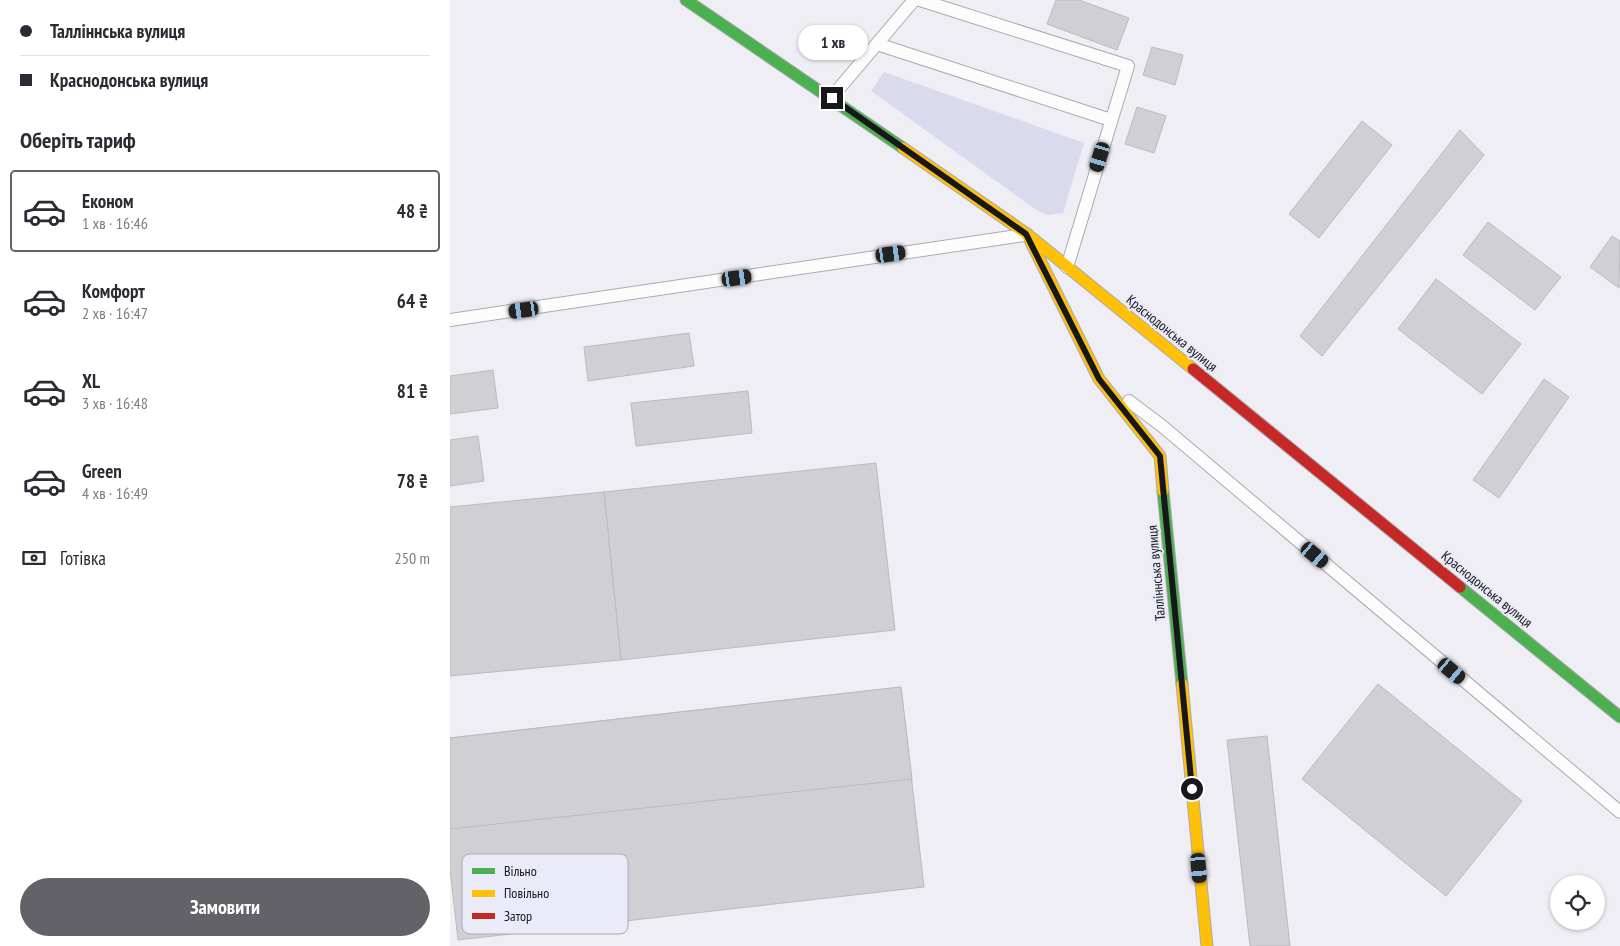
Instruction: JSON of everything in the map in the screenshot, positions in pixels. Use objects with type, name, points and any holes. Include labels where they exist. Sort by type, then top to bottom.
[{"type":"main road","name":"Краснодонська вулиця","points":[[686,0],[832,98],[1026,234],[1620,717]]},
{"type":"main road","name":"Талліннська вулиця","points":[[1026,234],[1099,379],[1160,456],[1206,946]]},
{"type":"lane","points":[[832,98],[914,0]]},
{"type":"lane","points":[[920,0],[1128,66],[1067,267]]},
{"type":"lane","points":[[877,44],[1111,120]]},
{"type":"lane","points":[[450,320],[1026,234]]},
{"type":"lane","points":[[1099,379],[1162,426],[1620,812]]},
{"type":"shaded area","points":[[884,72],[1084,143],[1063,213],[1048,215],[1038,211],[871,91]]},
{"type":"building","points":[[1056,0],[1079,0],[1129,18],[1117,50],[1047,24]]},
{"type":"building","points":[[1152,47],[1183,55],[1175,85],[1143,75]]},
{"type":"building","points":[[1137,107],[1166,116],[1154,153],[1125,144]]},
{"type":"building","points":[[1362,121],[1392,145],[1319,238],[1289,214]]},
{"type":"building","points":[[1460,130],[1484,155],[1322,356],[1300,336]]},
{"type":"building","points":[[1488,222],[1561,277],[1535,310],[1463,255]]},
{"type":"building","points":[[1612,236],[1620,241],[1619,288],[1590,267]]},
{"type":"building","points":[[1436,279],[1521,344],[1482,394],[1398,329]]},
{"type":"building","points":[[689,333],[694,366],[588,381],[584,347]]},
{"type":"building","points":[[493,370],[498,408],[450,414],[450,376]]},
{"type":"building","points":[[1544,379],[1569,397],[1499,498],[1473,480]]},
{"type":"building","points":[[748,391],[752,433],[636,446],[631,403]]},
{"type":"building","points":[[478,436],[484,481],[450,486],[450,440]]},
{"type":"building","points":[[876,463],[895,630],[621,660],[604,492]]},
{"type":"building","points":[[604,492],[621,660],[450,676],[450,507]]},
{"type":"building","points":[[1378,684],[1522,801],[1446,896],[1302,779]]},
{"type":"building","points":[[901,687],[924,887],[628,921],[628,854],[462,854],[462,934],[511,934],[458,940],[450,869],[450,738]]},
{"type":"building","points":[[901,687],[912,779],[450,829],[450,738]]},
{"type":"building","points":[[1267,736],[1290,946],[1250,946],[1227,740]]},
{"type":"traffic: fast","points":[[686,0],[903,148]]},
{"type":"traffic: fast","points":[[1163,491],[1182,684]]},
{"type":"traffic: fast","points":[[1460,587],[1620,717]]},
{"type":"traffic: slow","points":[[903,148],[1027,234],[1193,369]]},
{"type":"traffic: slow","points":[[1027,234],[1099,379],[1160,456],[1163,491]]},
{"type":"traffic: slow","points":[[1182,684],[1207,946]]},
{"type":"traffic: jam","points":[[1193,369],[1460,587]]},
{"type":"route","points":[[832,98],[1026,234],[1099,379],[1160,456],[1192,789]]}]
